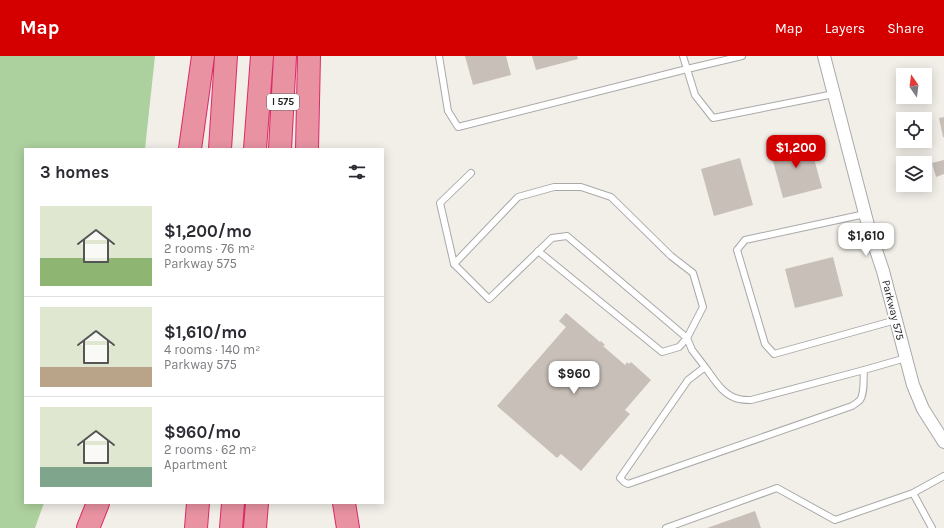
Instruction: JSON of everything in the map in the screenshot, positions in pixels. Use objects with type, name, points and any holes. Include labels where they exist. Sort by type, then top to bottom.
[{"type":"highway","points":[[190,148],[203,56]]},
{"type":"highway","points":[[220,148],[226,56]]},
{"type":"highway","points":[[256,148],[262,56]]},
{"type":"highway","name":"I 575","points":[[280,148],[286,56]]},
{"type":"highway","points":[[307,148],[309,56]]},
{"type":"highway","points":[[88,528],[98,504]]},
{"type":"highway","points":[[196,528],[198,504]]},
{"type":"highway","points":[[231,528],[233,504]]},
{"type":"highway","points":[[256,528],[257,504]]},
{"type":"highway","points":[[344,504],[348,528]]},
{"type":"street","name":"Parkway 575","points":[[824,56],[869,229],[883,271],[913,385],[923,409],[939,429],[944,442]]},
{"type":"lane","points":[[439,56],[448,111],[458,127],[687,68],[742,56]]},
{"type":"lane","points":[[683,56],[695,95],[713,118],[834,94]]},
{"type":"lane","points":[[471,173],[440,204],[454,264],[490,299],[552,238],[567,236],[687,338],[692,350],[719,387],[727,394],[738,400],[751,400],[906,358]]},
{"type":"lane","points":[[454,264],[518,197],[554,187],[581,187],[611,197],[671,256],[692,273],[703,307],[687,338],[679,347],[662,352],[538,252]]},
{"type":"lane","points":[[865,214],[745,240],[737,250],[739,257],[765,344],[774,354],[896,320]]},
{"type":"lane","points":[[705,367],[688,380],[620,478],[624,482],[628,484],[852,406],[860,400],[863,392],[864,370]]},
{"type":"lane","points":[[666,528],[777,488],[835,520],[913,493],[944,476]]},
{"type":"lane","points":[[913,493],[932,528]]},
{"type":"green space","points":[[0,56],[155,56],[145,148],[24,148],[24,504],[44,504],[35,528],[0,528]]},
{"type":"building","points":[[465,56],[506,56],[511,75],[473,85]]},
{"type":"building","points":[[532,56],[577,56],[578,59],[536,70]]},
{"type":"building","points":[[944,117],[944,137],[943,137],[939,118]]},
{"type":"building","points":[[809,140],[822,188],[783,198],[770,150]]},
{"type":"building","points":[[740,158],[753,205],[714,216],[701,169]]},
{"type":"building","points":[[944,160],[944,174],[936,177],[932,163]]},
{"type":"building","points":[[833,257],[843,296],[795,308],[785,269]]},
{"type":"building","points":[[566,313],[600,342],[601,341],[605,345],[603,346],[625,365],[627,362],[629,364],[631,362],[651,380],[625,410],[630,414],[581,471],[561,454],[557,458],[497,406],[566,327],[559,321]]},
{"type":"building","points":[[755,511],[761,528],[707,528]]}]
